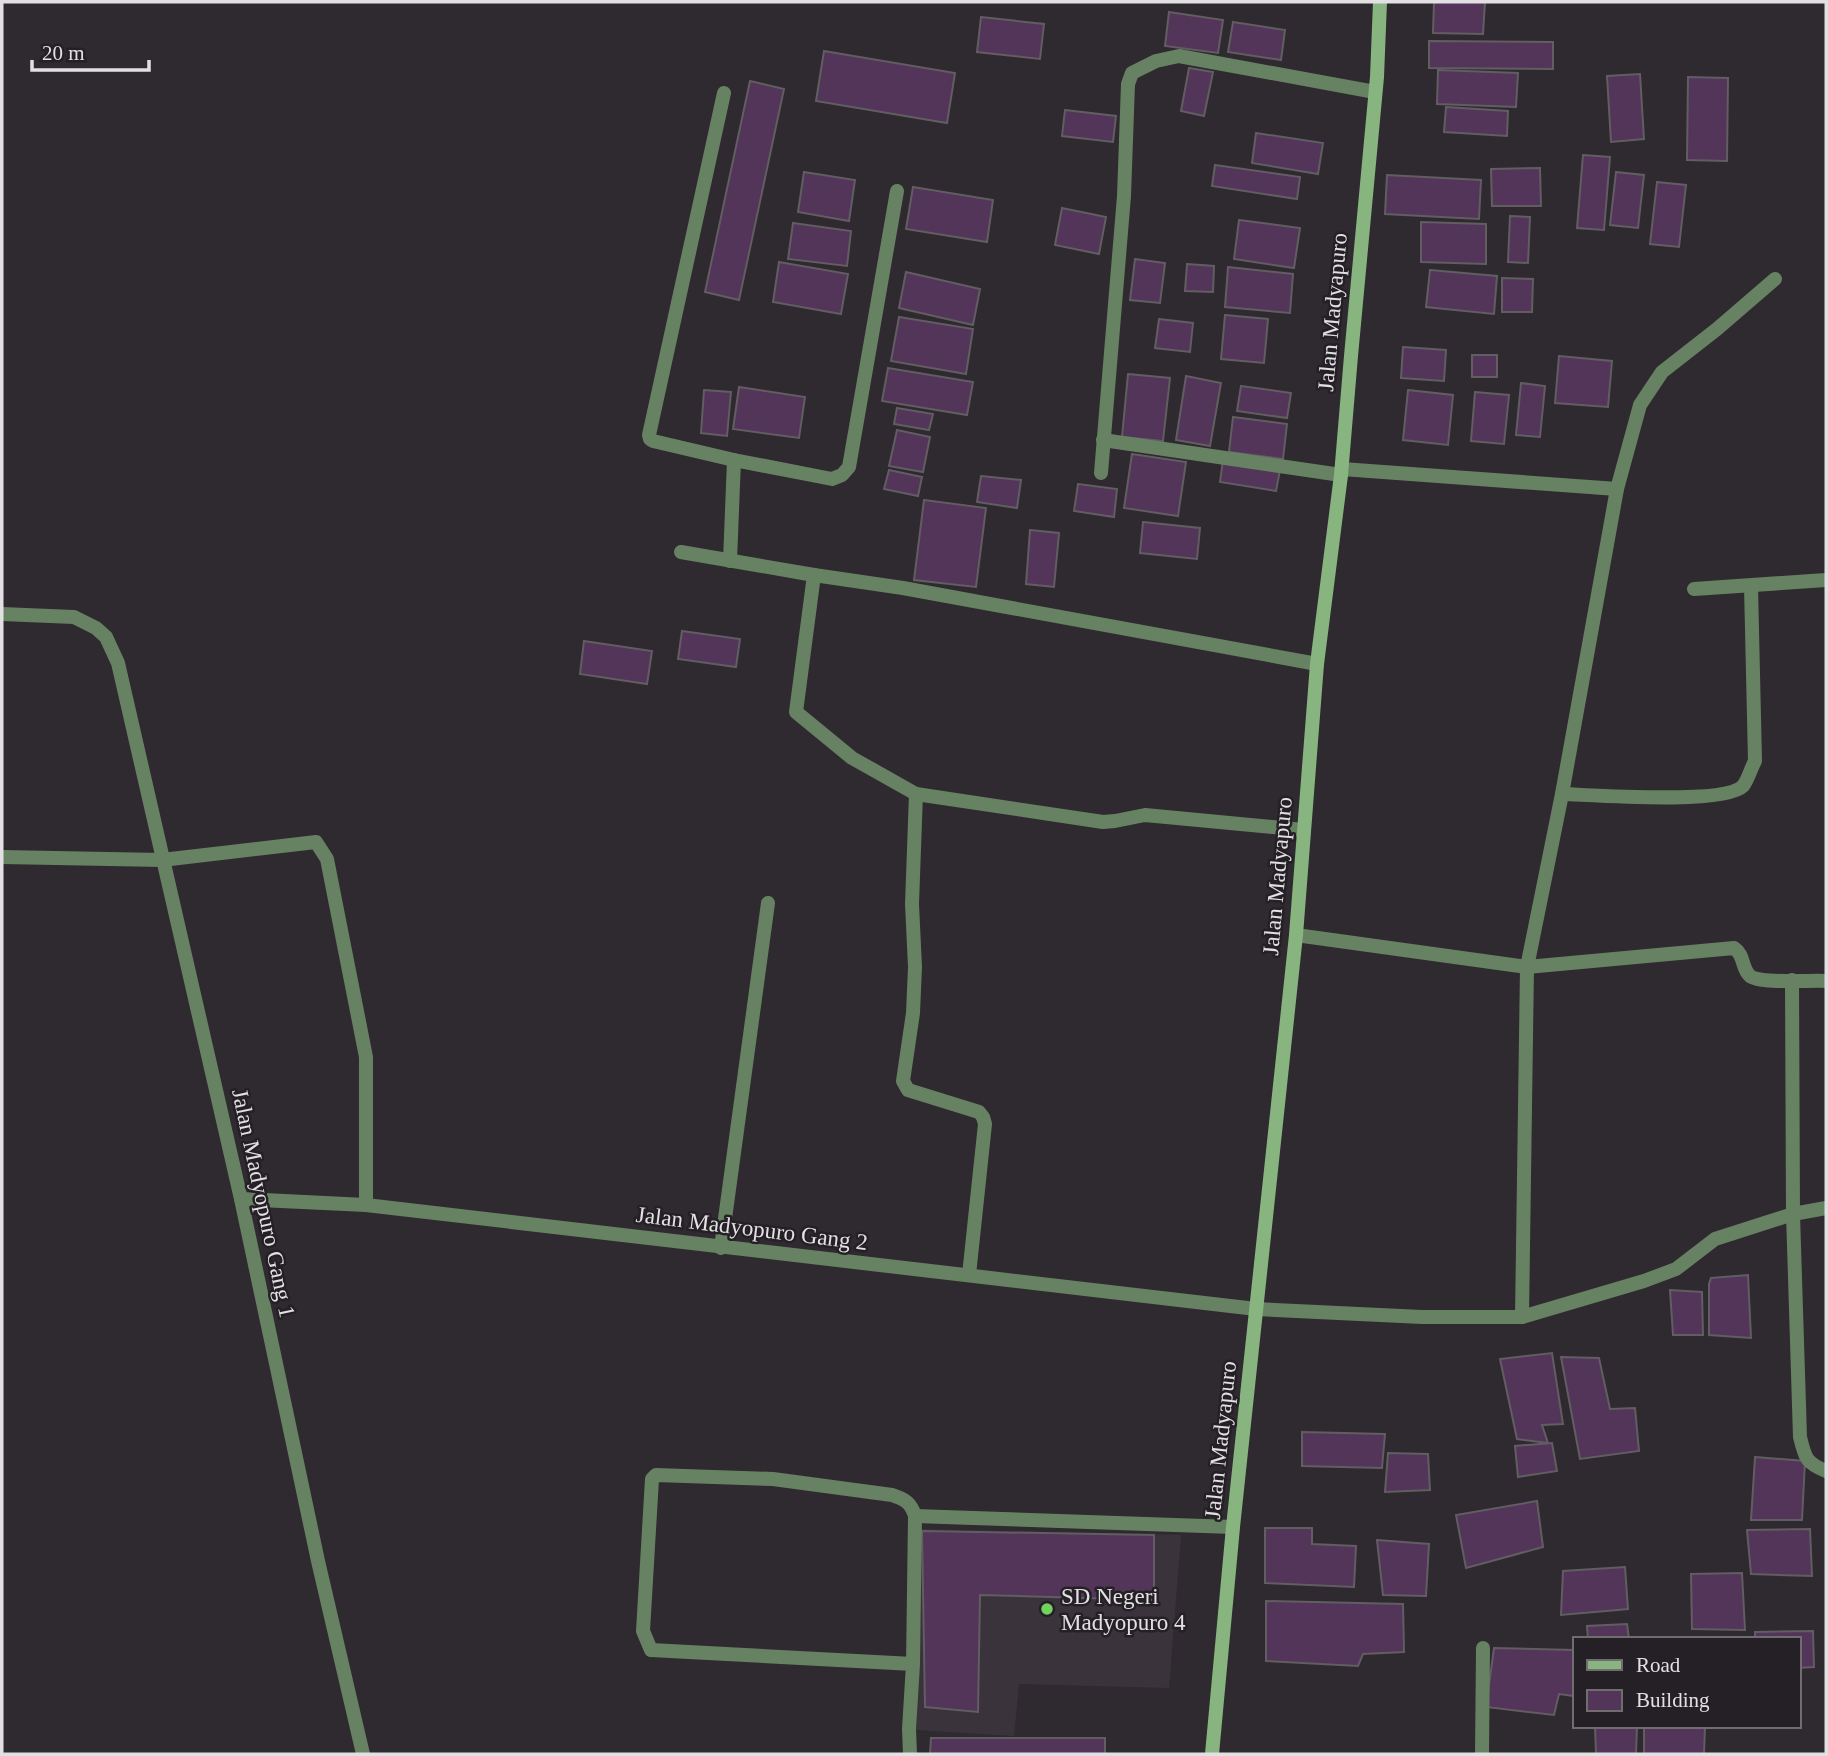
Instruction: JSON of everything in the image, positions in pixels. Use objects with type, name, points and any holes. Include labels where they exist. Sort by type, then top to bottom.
[{"type":"main road","name":"Jalan Madyapuro","points":[[1212,1754],[1296,934],[1317,664],[1341,472],[1376,92],[1380,2]]},
{"type":"street","points":[[1101,473],[1124,196],[1128,84],[1132,73],[1156,61],[1179,56],[1376,92]]},
{"type":"street","points":[[724,93],[649,435],[653,441],[832,479],[842,475],[849,467],[897,191]]},
{"type":"street","points":[[1521,1317],[1527,967],[1562,794],[1617,489],[1640,405],[1662,372],[1775,279]]},
{"type":"street","points":[[1103,440],[1341,472],[1617,489]]},
{"type":"street","points":[[730,561],[734,460]]},
{"type":"street","points":[[681,551],[903,588],[1317,664]]},
{"type":"street","points":[[814,575],[796,712],[852,758],[916,794],[1103,822],[1145,815],[1304,830]]},
{"type":"street","points":[[1694,589],[1826,580]]},
{"type":"street","points":[[1562,794],[1683,797],[1731,793],[1744,786],[1755,761],[1751,586]]},
{"type":"street","name":"Jalan Madyopuro Gang 1","points":[[2,614],[74,617],[96,628],[106,637],[118,663],[242,1199],[318,1561],[363,1754]]},
{"type":"street","points":[[916,794],[912,904],[915,967],[913,1013],[903,1081],[908,1090],[979,1112],[983,1117],[985,1124],[969,1275]]},
{"type":"street","points":[[2,858],[162,860],[316,842],[327,859],[366,1057],[366,1205]]},
{"type":"street","points":[[720,1248],[768,903]]},
{"type":"street","points":[[1296,934],[1527,967],[1734,948],[1741,955],[1750,976],[1763,981],[1826,981]]},
{"type":"street","points":[[1791,980],[1793,1214],[1800,1437],[1805,1458],[1812,1465],[1826,1471]]},
{"type":"street","name":"Jalan Madyopuro Gang 2","points":[[242,1199],[366,1205],[1256,1309],[1422,1317],[1521,1317],[1676,1269],[1715,1239],[1793,1214],[1826,1208]]},
{"type":"street","points":[[909,1754],[913,1664],[915,1516],[910,1504],[892,1495],[773,1479],[656,1475],[652,1479],[643,1631],[651,1650],[913,1664]]},
{"type":"street","points":[[915,1516],[1234,1527]]},
{"type":"street","points":[[1482,1754],[1483,1648]]},
{"type":"shaded area","name":"SD Negeri Madyopuro 4","points":[[920,1529],[1181,1535],[1169,1688],[1019,1684],[1014,1736],[916,1730]]},
{"type":"building","points":[[1434,2],[1485,2],[1483,34],[1433,33]]},
{"type":"building","points":[[1169,12],[1223,20],[1218,53],[1165,46]]},
{"type":"building","points":[[981,17],[1044,24],[1040,59],[977,52]]},
{"type":"building","points":[[1233,22],[1285,30],[1281,60],[1228,52]]},
{"type":"building","points":[[1429,41],[1553,42],[1553,69],[1429,68]]},
{"type":"building","points":[[824,51],[955,73],[947,123],[816,101]]},
{"type":"building","points":[[1189,68],[1213,72],[1204,116],[1181,111]]},
{"type":"building","points":[[1438,70],[1518,73],[1516,107],[1437,104]]},
{"type":"building","points":[[1640,74],[1644,139],[1611,142],[1607,76]]},
{"type":"building","points":[[1688,77],[1728,78],[1727,161],[1687,160]]},
{"type":"building","points":[[750,81],[784,89],[739,300],[705,292]]},
{"type":"building","points":[[1446,107],[1508,111],[1507,136],[1444,132]]},
{"type":"building","points":[[1065,110],[1116,116],[1113,142],[1062,136]]},
{"type":"building","points":[[1256,133],[1323,143],[1318,174],[1252,163]]},
{"type":"building","points":[[1583,155],[1610,157],[1604,230],[1577,228]]},
{"type":"building","points":[[1215,165],[1300,177],[1297,199],[1212,186]]},
{"type":"building","points":[[1540,168],[1541,206],[1492,206],[1491,169]]},
{"type":"building","points":[[804,172],[855,180],[849,221],[798,212]]},
{"type":"building","points":[[1616,172],[1644,175],[1638,228],[1610,225]]},
{"type":"building","points":[[1387,175],[1481,180],[1479,219],[1385,214]]},
{"type":"building","points":[[1657,182],[1686,185],[1679,247],[1650,244]]},
{"type":"building","points":[[913,187],[993,200],[987,242],[906,229]]},
{"type":"building","points":[[1062,208],[1106,217],[1099,254],[1055,245]]},
{"type":"building","points":[[1510,216],[1530,217],[1528,263],[1508,262]]},
{"type":"building","points":[[1239,220],[1300,228],[1294,268],[1234,259]]},
{"type":"building","points":[[1421,222],[1486,224],[1486,264],[1421,262]]},
{"type":"building","points":[[793,223],[851,231],[847,266],[788,259]]},
{"type":"building","points":[[1135,259],[1165,263],[1160,303],[1130,300]]},
{"type":"building","points":[[779,262],[848,274],[841,314],[773,302]]},
{"type":"building","points":[[1187,264],[1214,266],[1213,292],[1185,291]]},
{"type":"building","points":[[1228,267],[1293,274],[1290,313],[1225,307]]},
{"type":"building","points":[[1430,270],[1497,276],[1494,314],[1426,307]]},
{"type":"building","points":[[906,272],[980,289],[973,325],[899,308]]},
{"type":"building","points":[[1502,278],[1533,279],[1532,312],[1502,312]]},
{"type":"building","points":[[1225,315],[1268,319],[1264,363],[1221,359]]},
{"type":"building","points":[[899,317],[973,329],[966,374],[891,361]]},
{"type":"building","points":[[1159,319],[1193,323],[1190,352],[1155,348]]},
{"type":"building","points":[[1403,347],[1446,350],[1444,381],[1401,378]]},
{"type":"building","points":[[1472,355],[1497,355],[1497,377],[1472,377]]},
{"type":"building","points":[[1559,356],[1612,361],[1608,407],[1555,403]]},
{"type":"building","points":[[888,368],[973,382],[967,415],[882,401]]},
{"type":"building","points":[[1128,374],[1170,378],[1163,441],[1122,437]]},
{"type":"building","points":[[1186,376],[1221,383],[1210,446],[1176,440]]},
{"type":"building","points":[[1521,383],[1545,386],[1540,437],[1516,435]]},
{"type":"building","points":[[1241,386],[1291,393],[1287,418],[1237,411]]},
{"type":"building","points":[[739,387],[805,397],[799,438],[733,429]]},
{"type":"building","points":[[704,390],[731,392],[727,436],[701,433]]},
{"type":"building","points":[[1408,390],[1453,395],[1448,445],[1403,440]]},
{"type":"building","points":[[1475,392],[1509,395],[1504,444],[1471,441]]},
{"type":"building","points":[[897,408],[933,414],[929,430],[894,424]]},
{"type":"building","points":[[1233,417],[1287,424],[1283,459],[1229,452]]},
{"type":"building","points":[[897,430],[930,437],[923,472],[889,466]]},
{"type":"building","points":[[1132,454],[1186,462],[1178,516],[1124,508]]},
{"type":"building","points":[[1223,460],[1280,470],[1276,491],[1220,482]]},
{"type":"building","points":[[889,470],[922,477],[918,496],[884,489]]},
{"type":"building","points":[[981,476],[1021,480],[1017,508],[977,502]]},
{"type":"building","points":[[1078,484],[1117,489],[1114,517],[1074,511]]},
{"type":"building","points":[[924,500],[986,508],[976,587],[914,580]]},
{"type":"building","points":[[1143,522],[1200,528],[1197,559],[1140,553]]},
{"type":"building","points":[[1030,530],[1059,533],[1054,587],[1026,584]]},
{"type":"building","points":[[682,631],[740,639],[736,667],[678,659]]},
{"type":"building","points":[[584,641],[652,651],[647,684],[580,674]]},
{"type":"building","points":[[1748,1275],[1751,1338],[1709,1335],[1711,1278]]},
{"type":"building","points":[[1670,1290],[1702,1292],[1703,1335],[1673,1335]]},
{"type":"building","points":[[1552,1353],[1563,1424],[1542,1425],[1548,1443],[1517,1439],[1500,1359]]},
{"type":"building","points":[[1561,1357],[1599,1358],[1610,1409],[1635,1408],[1639,1451],[1580,1459]]},
{"type":"building","points":[[1302,1432],[1385,1434],[1382,1468],[1302,1466]]},
{"type":"building","points":[[1552,1443],[1557,1471],[1518,1477],[1515,1446]]},
{"type":"building","points":[[1388,1453],[1428,1454],[1430,1490],[1385,1492]]},
{"type":"building","points":[[1755,1457],[1805,1461],[1802,1520],[1751,1520]]},
{"type":"building","points":[[1537,1501],[1543,1547],[1466,1568],[1456,1515]]},
{"type":"building","points":[[1265,1528],[1312,1528],[1312,1544],[1356,1546],[1354,1587],[1265,1583]]},
{"type":"building","points":[[1810,1529],[1812,1576],[1751,1574],[1747,1530]]},
{"type":"building","points":[[922,1531],[1154,1535],[1154,1600],[980,1595],[978,1712],[925,1707]]},
{"type":"building","points":[[1377,1540],[1429,1544],[1426,1596],[1383,1595]]},
{"type":"building","points":[[1625,1567],[1628,1609],[1561,1615],[1563,1571]]},
{"type":"building","points":[[1742,1573],[1745,1630],[1692,1629],[1691,1574]]},
{"type":"building","points":[[1266,1601],[1403,1604],[1404,1652],[1363,1654],[1358,1666],[1266,1661]]},
{"type":"building","points":[[1627,1624],[1629,1637],[1588,1637],[1587,1626]]},
{"type":"building","points":[[1813,1631],[1814,1667],[1800,1668],[1800,1637],[1755,1637],[1755,1632]]},
{"type":"building","points":[[1494,1648],[1573,1650],[1573,1696],[1559,1694],[1554,1715],[1486,1707]]},
{"type":"building","points":[[1595,1728],[1637,1728],[1636,1754],[1596,1754]]},
{"type":"building","points":[[1644,1728],[1705,1728],[1704,1754],[1644,1754]]},
{"type":"building","points":[[931,1738],[1105,1738],[1105,1754],[930,1754]]},
{"type":"place","name":"SD Negeri Madyopuro 4","points":[[1047,1609]]}]
